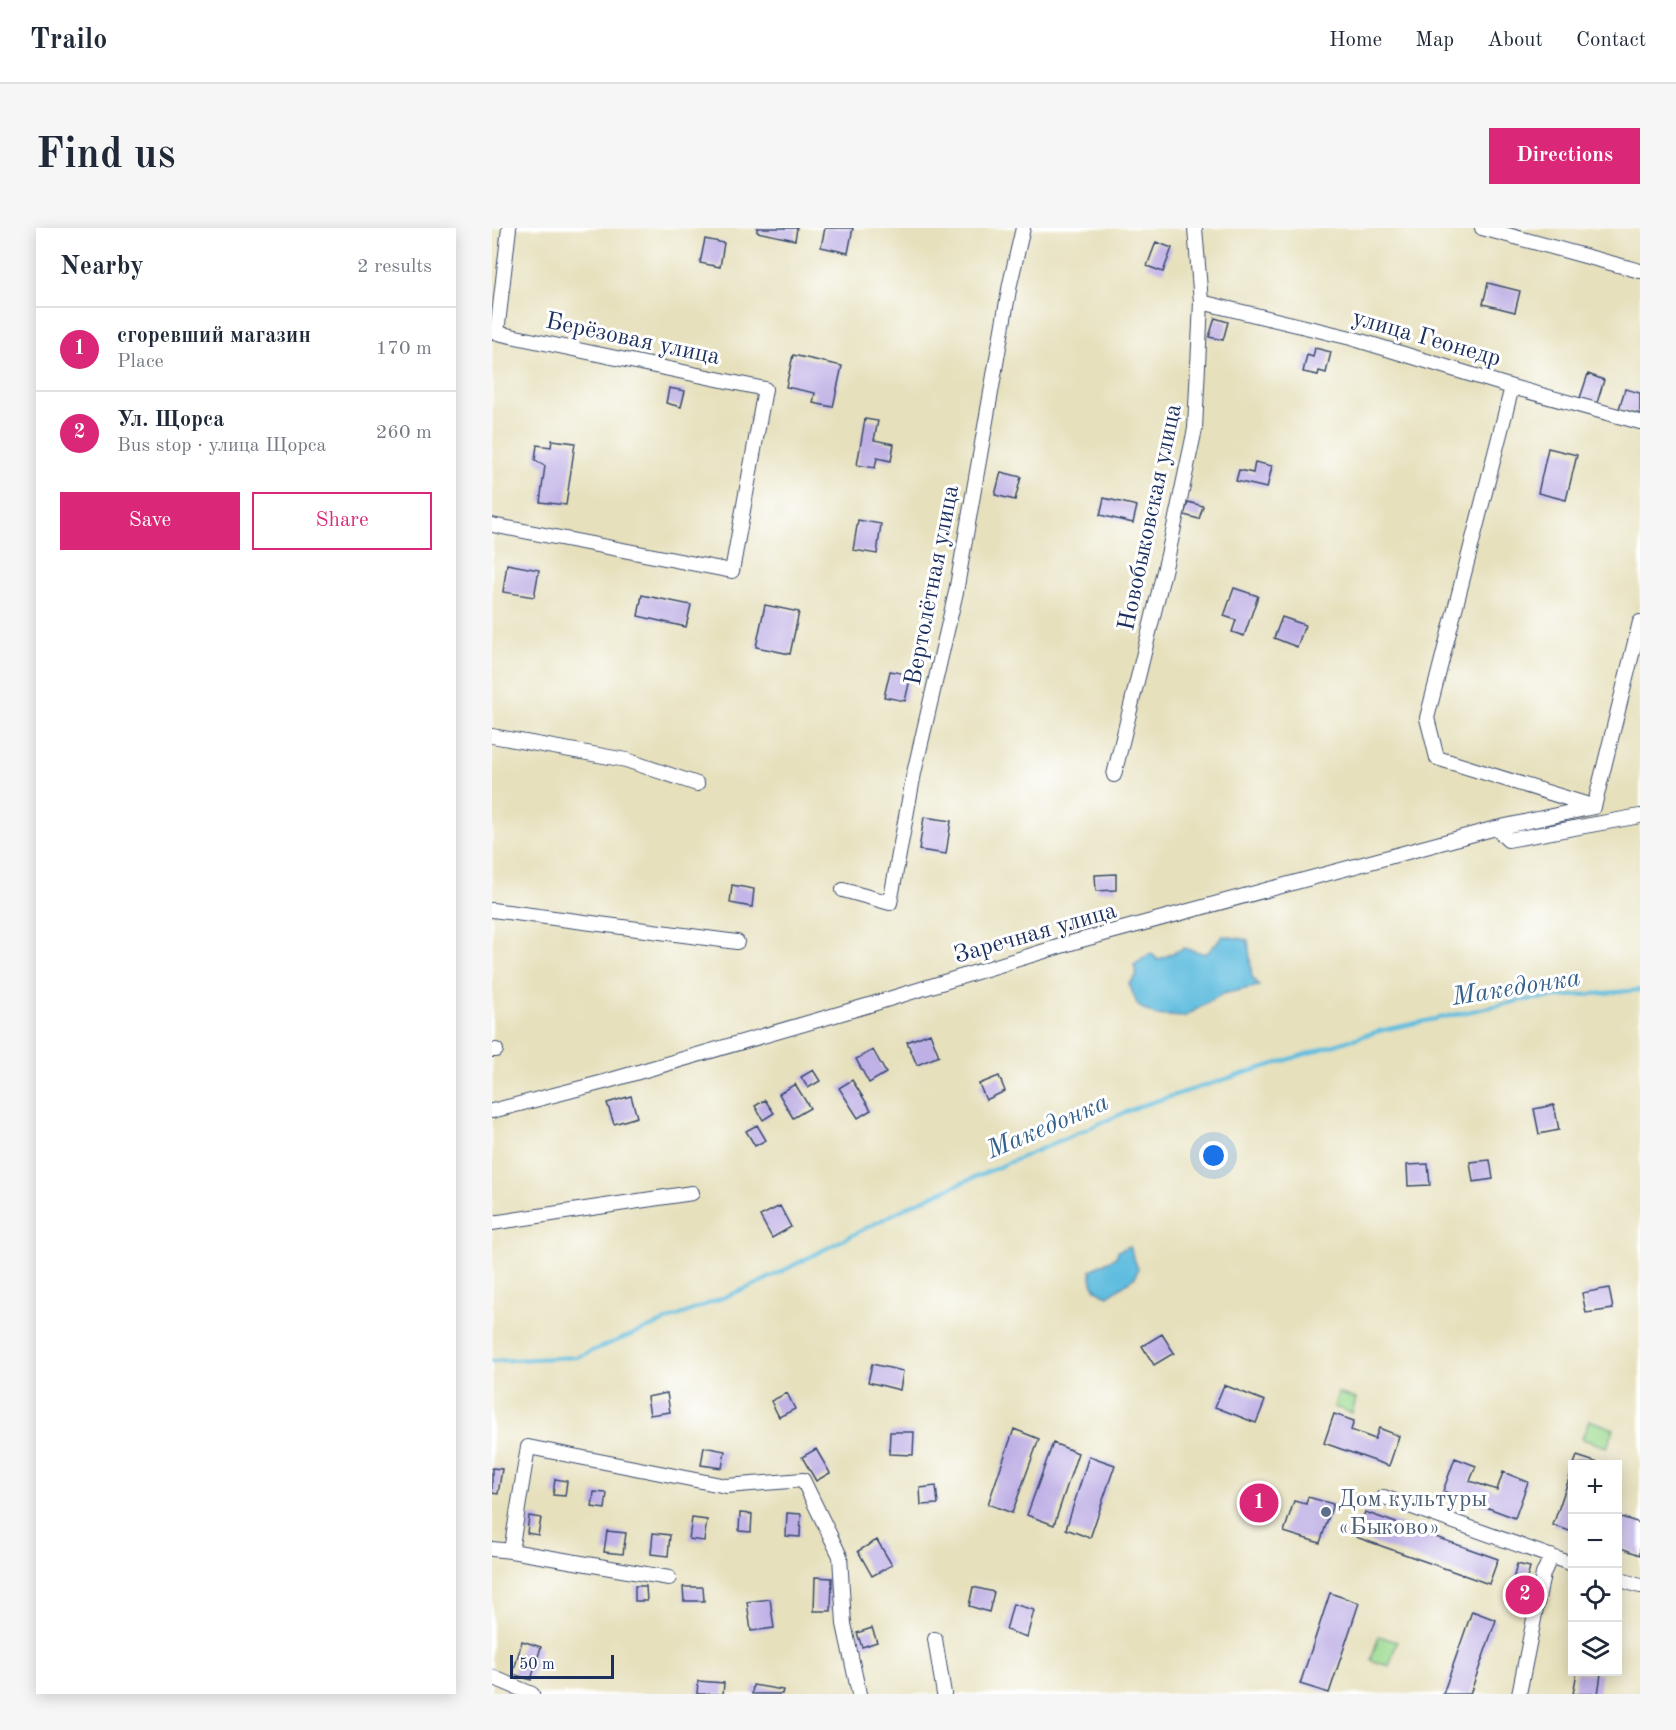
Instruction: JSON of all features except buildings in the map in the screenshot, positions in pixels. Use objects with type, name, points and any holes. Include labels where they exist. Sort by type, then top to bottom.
[{"type":"street","points":[[494,333],[509,228]]},
{"type":"street","name":"Вертолётная улица","points":[[843,890],[890,903],[914,773],[956,592],[1010,284],[1023,228]]},
{"type":"street","name":"Новобыковская улица","points":[[1114,775],[1168,555],[1195,429],[1200,302],[1195,228]]},
{"type":"street","points":[[1482,228],[1640,271]]},
{"type":"street","name":"улица Геонедр","points":[[1200,302],[1351,338],[1512,387],[1640,422]]},
{"type":"street","name":"Берёзовая улица","points":[[492,525],[732,572],[765,389],[494,333]]},
{"type":"street","points":[[1512,387],[1426,717],[1437,758],[1594,807],[1640,622]]},
{"type":"street","points":[[492,736],[626,760],[697,784]]},
{"type":"street","name":"Заречная улица","points":[[492,1111],[604,1082],[866,1006],[1074,942],[1496,828],[1594,807]]},
{"type":"street","points":[[1496,828],[1508,840],[1640,816]]},
{"type":"street","points":[[492,910],[737,942]]},
{"type":"street","points":[[492,1223],[692,1193]]},
{"type":"street","points":[[511,1551],[528,1447],[726,1486],[803,1480],[840,1556],[844,1624],[859,1694]]},
{"type":"street","points":[[1384,1497],[1568,1562]]},
{"type":"street","points":[[492,1549],[669,1578]]},
{"type":"street","points":[[1519,1694],[1543,1574],[1551,1556]]},
{"type":"street","points":[[1622,1581],[1640,1586]]},
{"type":"street","points":[[935,1639],[944,1694]]},
{"type":"street","points":[[492,1677],[532,1694]]},
{"type":"green space","points":[[1338,1393],[1356,1399],[1352,1413],[1334,1407]]},
{"type":"green space","points":[[1589,1420],[1614,1429],[1607,1447],[1582,1439]]},
{"type":"green space","points":[[1379,1636],[1397,1642],[1389,1666],[1371,1660]]},
{"type":"water","points":[[1223,936],[1248,940],[1252,977],[1259,986],[1222,994],[1184,1017],[1155,1015],[1138,1006],[1129,984],[1137,975],[1134,965],[1151,953],[1158,960],[1184,948],[1206,954]]},
{"type":"water","points":[[1129,1246],[1138,1269],[1135,1277],[1108,1296],[1100,1292],[1091,1280],[1091,1270],[1116,1257],[1118,1251]]},
{"type":"waterway","name":"Македонка","points":[[492,1361],[577,1357],[759,1283],[913,1204],[1140,1106],[1379,1031],[1523,1000],[1640,990]]},
{"type":"place","name":"сгоревший магазин","points":[[1259,1503]]},
{"type":"place","name":"Дом культуры «Быково»","points":[[1326,1512]]},
{"type":"place","name":"Ул. Щорса","points":[[1525,1595]]}]
